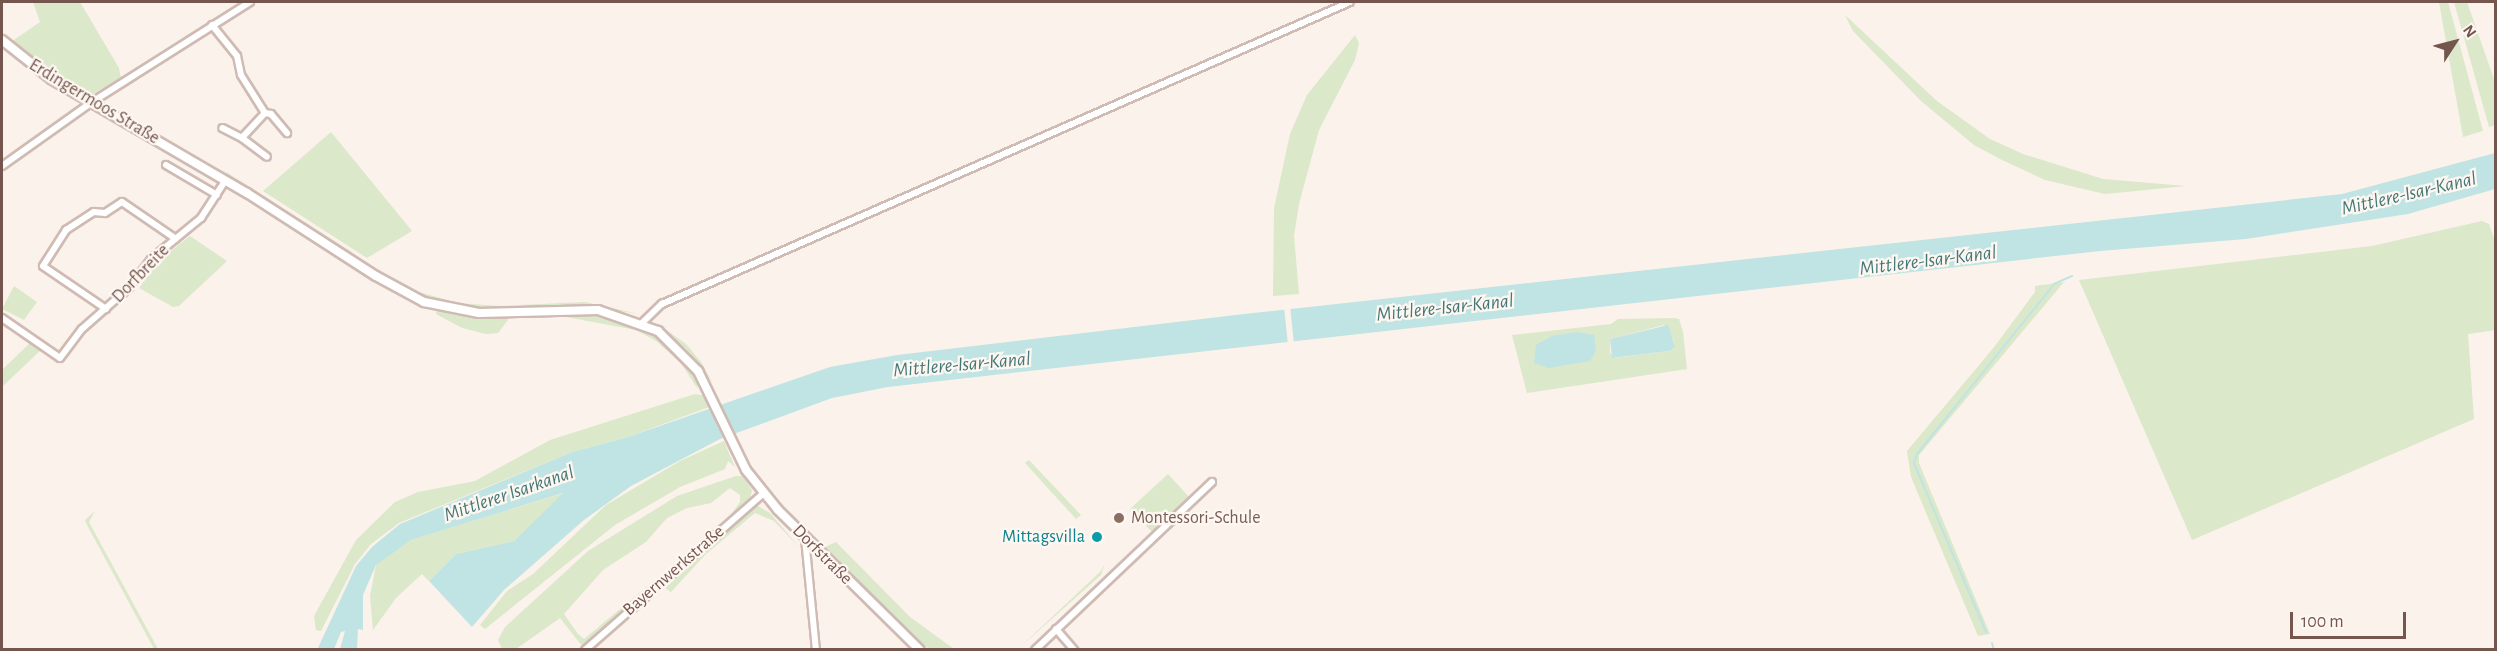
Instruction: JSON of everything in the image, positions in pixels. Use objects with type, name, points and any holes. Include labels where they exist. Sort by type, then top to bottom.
[{"type":"street","points":[[2,166],[92,102],[250,2]]},
{"type":"street","points":[[642,323],[663,304],[1350,2]]},
{"type":"street","points":[[212,25],[237,56],[241,75],[265,113],[271,114],[287,133]]},
{"type":"street","name":"Erdingermoos Straße","points":[[2,40],[22,59],[247,193]]},
{"type":"street","points":[[242,138],[265,113]]},
{"type":"street","points":[[222,128],[242,138],[267,157]]},
{"type":"street","name":"Erdingermoos Straße","points":[[191,159],[215,170],[376,276],[436,306],[479,313],[598,310],[642,323]]},
{"type":"street","points":[[166,165],[217,195]]},
{"type":"street","name":"Dorfbreite","points":[[2,318],[60,358],[82,329],[130,287],[151,259],[201,218],[225,181]]},
{"type":"street","name":"Dorfbreite","points":[[105,309],[43,266],[66,230],[94,212],[105,213],[122,202],[176,238]]},
{"type":"street","name":"Dorfstraße","points":[[642,323],[682,351],[712,395],[746,470],[764,493],[805,538],[920,650]]},
{"type":"street","points":[[1035,650],[1212,482]]},
{"type":"street","name":"Bayernwerkstraße","points":[[585,650],[764,493]]},
{"type":"street","points":[[805,538],[816,650]]},
{"type":"street","points":[[1056,629],[1074,650]]},
{"type":"green space","points":[[33,2],[80,2],[119,68],[121,78],[91,95],[41,65],[11,42],[40,22]]},
{"type":"green space","points":[[2439,2],[2448,2],[2483,131],[2463,137]]},
{"type":"green space","points":[[2454,2],[2467,2],[2495,82],[2495,125],[2489,127]]},
{"type":"green space","points":[[1845,15],[1937,101],[1990,139],[2023,154],[2103,179],[2186,186],[2105,194],[2045,180],[2000,159],[1974,145],[1921,101],[1853,31]]},
{"type":"green space","points":[[1355,35],[1359,43],[1355,60],[1319,130],[1299,204],[1294,236],[1299,294],[1273,296],[1274,208],[1290,134],[1307,95]]},
{"type":"green space","points":[[331,132],[412,231],[367,258],[263,191]]},
{"type":"green space","points":[[226,172],[350,251],[355,258],[227,175]]},
{"type":"green space","points":[[2482,221],[2489,224],[2495,241],[2496,330],[2468,334],[2474,419],[2192,540],[2079,280],[2372,246]]},
{"type":"green space","points":[[190,236],[227,261],[179,306],[173,307],[139,288],[157,262]]},
{"type":"green space","points":[[369,267],[419,292],[458,303],[499,306],[585,302],[639,314],[580,305],[472,308],[423,297]]},
{"type":"green space","points":[[2064,282],[1919,455],[1919,463],[1990,634],[1978,636],[1911,477],[1907,451],[1995,346],[2035,292],[2035,286]]},
{"type":"green space","points":[[14,286],[37,302],[24,320],[2,309]]},
{"type":"green space","points":[[437,310],[507,318],[508,320],[498,333],[486,334],[462,328],[436,314]]},
{"type":"green space","points":[[580,313],[605,316],[653,334],[686,364],[698,380],[697,388],[681,363],[656,341],[636,330],[566,317]]},
{"type":"green space","points":[[1618,319],[1679,319],[1683,332],[1687,369],[1527,393],[1512,335],[1611,324]],"holes":[[[1664,325],[1674,342],[1669,351],[1615,358],[1610,353],[1610,339]]]},
{"type":"green space","points":[[655,322],[686,344],[701,362],[712,382],[686,349]]},
{"type":"green space","points":[[32,341],[43,348],[2,387],[2,370]]},
{"type":"green space","points":[[695,394],[707,396],[712,406],[628,437],[572,452],[399,523],[371,544],[355,564],[321,631],[316,630],[314,616],[356,540],[395,502],[418,492],[475,481],[550,440]]},
{"type":"green space","points":[[724,441],[735,467],[728,461],[725,469],[680,487],[615,525],[485,629],[480,625],[507,591],[533,574],[606,505],[680,461]]},
{"type":"green space","points":[[1029,460],[1081,515],[1076,519],[1025,463]]},
{"type":"green space","points":[[1168,474],[1189,497],[1152,532],[1130,509]]},
{"type":"green space","points":[[736,476],[743,476],[752,490],[750,500],[727,520],[582,646],[560,618],[516,649],[502,649],[498,640],[505,627],[588,551],[677,496]],"holes":[[[730,488],[740,495],[740,502],[727,520],[584,639],[564,614],[603,570],[646,542],[667,518],[687,508],[711,503]]]},
{"type":"green space","points":[[564,493],[514,541],[456,554],[429,581],[422,574],[396,598],[373,630],[370,596],[376,565],[391,552],[411,540]]},
{"type":"green space","points":[[756,505],[770,513],[800,548],[774,521],[755,513],[706,554],[671,592],[662,586]]},
{"type":"green space","points":[[95,511],[89,522],[158,649],[154,649],[87,525],[85,520]]},
{"type":"green space","points":[[836,542],[910,617],[954,649],[929,649],[910,632],[825,547]]},
{"type":"green space","points":[[1105,563],[1101,575],[1018,649],[1101,571]]},
{"type":"water","points":[[2495,153],[2495,189],[2408,214],[2246,239],[2100,251],[1243,347],[888,387],[832,398],[720,439],[631,486],[584,520],[504,590],[472,627],[429,581],[456,554],[514,541],[563,493],[411,540],[376,565],[363,595],[363,630],[358,629],[357,649],[340,649],[345,631],[341,632],[334,649],[317,650],[356,566],[372,547],[400,524],[572,452],[628,437],[830,367],[897,355],[1244,314],[2342,194]]},
{"type":"water","points":[[1668,325],[1675,347],[1669,351],[1612,358],[1610,339]]},
{"type":"water","points":[[1578,332],[1594,335],[1596,350],[1590,361],[1549,368],[1534,363],[1536,345],[1552,336]]},
{"type":"pier","points":[[1290,306],[1294,344],[1288,345],[1284,307]]},
{"type":"waterway","points":[[1986,632],[1914,463],[1917,454],[2054,284],[2072,276]]},
{"type":"waterway","points":[[1992,643],[1994,650]]},
{"type":"place","name":"Montessori-Schule","points":[[1119,518]]},
{"type":"place","name":"Mittagsvilla","points":[[1097,537]]},
{"type":"water label","name":"Mittlere-Isar-Kanal","points":[[2409,194]]},
{"type":"water label","name":"Mittlere-Isar-Kanal","points":[[1928,261]]},
{"type":"water label","name":"Mittlere-Isar-Kanal","points":[[1445,308]]},
{"type":"water label","name":"Mittlere-Isar-Kanal","points":[[962,365]]},
{"type":"water label","name":"Mittlerer Isarkanal","points":[[509,494]]}]
